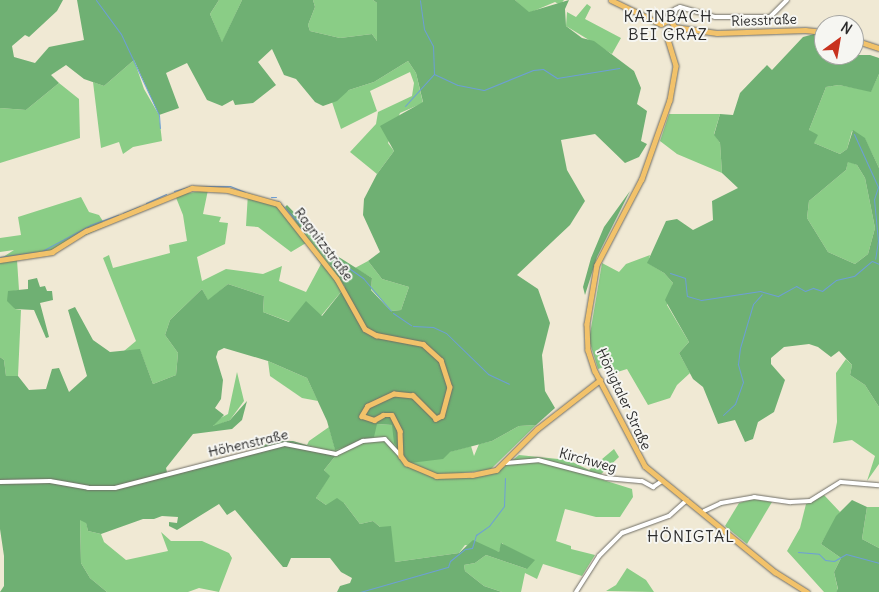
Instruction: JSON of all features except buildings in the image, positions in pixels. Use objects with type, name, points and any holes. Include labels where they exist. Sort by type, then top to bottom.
[{"type":"main road","points":[[611,0],[661,24],[670,19],[675,27],[666,33]]},
{"type":"main road","name":"Hönigtaler Straße","points":[[661,24],[666,33],[676,66],[669,105],[642,179],[604,250],[594,280],[587,341],[600,380],[640,459],[662,481],[704,511],[775,572],[806,592]]},
{"type":"main road","name":"Riesstraße","points":[[675,27],[717,33],[814,31]]},
{"type":"main road","points":[[864,43],[879,48]]},
{"type":"main road","name":"Ragnitzstraße","points":[[0,260],[52,252],[86,231],[192,188],[228,190],[278,204],[338,279],[365,329],[376,335],[423,344],[441,360],[450,387],[442,416],[436,419],[413,396],[394,394],[363,410],[362,416],[367,420],[392,415],[398,423],[401,456]]},
{"type":"main road","name":"Höhenstraße","points":[[401,456],[414,467],[444,477],[483,474],[506,463],[537,429],[600,380]]},
{"type":"street","points":[[670,19],[676,8],[685,8],[696,14],[715,18],[770,17],[787,0]]},
{"type":"street","name":"Höhenstraße","points":[[0,482],[50,481],[88,488],[115,488],[285,444],[336,454],[363,441],[385,438],[401,456]]},
{"type":"street","name":"Kirchweg","points":[[506,463],[538,460],[606,478],[642,481],[653,487],[662,481]]},
{"type":"street","points":[[704,511],[721,503],[754,497],[791,502],[810,501],[842,482],[879,485]]},
{"type":"street","points":[[576,592],[599,556],[622,533],[669,516],[687,500]]},
{"type":"green space","points":[[0,0],[63,0],[57,11],[29,37],[25,35],[12,46],[14,57],[35,63],[49,47],[84,40],[77,0],[219,0],[210,14],[222,42],[242,0],[313,0],[315,7],[308,25],[310,31],[340,38],[372,34],[377,41],[377,3],[373,0],[515,0],[529,12],[569,0],[565,9],[566,26],[582,38],[594,41],[634,71],[641,88],[637,104],[647,111],[641,141],[647,144],[639,157],[625,163],[595,134],[561,140],[567,170],[585,201],[570,225],[517,275],[538,289],[550,323],[542,355],[545,391],[555,408],[536,425],[519,426],[492,441],[450,452],[443,459],[410,463],[394,443],[392,425],[377,424],[374,437],[335,450],[327,421],[307,378],[268,361],[224,348],[218,351],[216,357],[223,380],[221,399],[215,408],[224,415],[213,426],[230,420],[247,401],[242,420],[232,429],[193,434],[166,468],[168,476],[244,456],[272,441],[293,441],[337,454],[324,470],[330,476],[316,498],[326,505],[337,498],[344,503],[360,524],[373,521],[380,527],[391,526],[395,562],[459,553],[473,540],[499,552],[501,543],[535,560],[527,569],[486,555],[475,563],[464,565],[465,571],[484,586],[502,592],[337,592],[340,586],[350,583],[352,578],[341,572],[330,558],[291,558],[287,567],[283,567],[235,510],[227,515],[219,504],[177,530],[169,526],[169,522],[177,523],[178,517],[162,516],[154,519],[143,519],[101,534],[88,531],[86,523],[80,520],[81,563],[90,578],[107,592],[0,592],[4,586],[4,556],[0,529],[0,357],[4,360],[6,376],[18,376],[29,390],[46,389],[52,369],[59,368],[69,392],[87,376],[68,310],[75,307],[93,340],[110,352],[140,349],[153,384],[176,375],[178,353],[165,335],[170,320],[202,289],[208,300],[228,284],[264,296],[263,312],[289,322],[306,301],[322,316],[345,287],[306,229],[300,228],[285,207],[287,205],[334,254],[372,278],[371,290],[391,311],[401,310],[409,287],[382,279],[368,261],[380,252],[363,215],[364,199],[377,174],[394,151],[380,126],[423,102],[416,73],[408,61],[374,82],[349,90],[337,101],[323,106],[315,102],[296,79],[284,75],[272,49],[258,62],[276,85],[253,103],[235,105],[233,100],[222,106],[207,100],[187,63],[166,73],[179,108],[159,115],[134,60],[104,86],[84,79],[66,65],[51,75],[59,83],[26,110],[0,108]]},
{"type":"green space","points":[[219,0],[242,0],[222,43],[210,14]]},
{"type":"green space","points":[[313,0],[373,0],[377,3],[377,41],[372,34],[340,38],[310,31],[308,25],[315,7]]},
{"type":"green space","points":[[515,0],[564,0],[560,5],[555,2],[529,13]]},
{"type":"green space","points":[[587,4],[591,7],[585,19],[621,38],[612,54],[566,26],[567,12],[576,17]]},
{"type":"green space","points":[[814,34],[814,65],[864,65],[864,55],[879,58],[879,74],[871,92],[839,85],[826,87],[809,130],[818,135],[814,143],[840,154],[847,149],[853,130],[865,138],[879,168],[879,407],[865,385],[850,375],[852,365],[839,351],[831,357],[818,347],[809,344],[784,347],[771,358],[771,364],[785,380],[774,412],[758,422],[753,439],[745,442],[735,420],[718,424],[703,387],[693,379],[679,353],[689,342],[665,300],[673,283],[664,273],[647,263],[666,221],[677,219],[693,230],[713,220],[712,201],[738,188],[722,173],[720,143],[714,135],[720,114],[733,115],[740,93],[767,65],[772,70],[803,37]],"holes":[[[848,162],[857,165],[865,178],[875,228],[868,254],[855,264],[828,252],[807,218],[809,201],[846,170]]]},
{"type":"green space","points":[[134,60],[144,89],[159,115],[162,141],[133,147],[123,154],[119,142],[101,148],[93,82],[104,86]]},
{"type":"green space","points":[[408,61],[416,73],[423,103],[400,113],[388,143],[394,151],[377,174],[350,152],[376,124],[378,112],[412,96],[414,83],[410,72],[370,91],[377,111],[341,129],[332,102],[349,90],[374,82]]},
{"type":"green space","points":[[879,74],[879,168],[865,139],[852,131],[847,149],[840,154],[814,143],[809,130],[826,87],[839,85],[871,91]]},
{"type":"green space","points":[[59,83],[79,99],[80,138],[0,163],[0,108],[26,110]]},
{"type":"green space","points":[[669,114],[720,114],[714,134],[720,143],[722,173],[677,154],[660,141]]},
{"type":"green space","points":[[848,161],[857,165],[865,178],[875,228],[868,254],[855,264],[828,252],[807,218],[809,201],[846,170]]},
{"type":"green space","points":[[208,190],[203,214],[221,217],[219,222],[228,223],[225,244],[197,257],[202,281],[226,269],[263,274],[282,266],[279,281],[306,292],[321,264],[306,243],[291,252],[258,227],[246,226],[248,193],[278,204],[303,233],[300,228],[306,229],[345,287],[321,316],[290,322],[263,312],[264,296],[228,284],[208,301],[202,289],[170,320],[165,335],[178,353],[176,375],[153,384],[140,350],[124,351],[136,341],[103,258],[109,255],[113,268],[170,253],[169,245],[187,241],[183,215],[175,195]]},
{"type":"green space","points":[[630,191],[597,257],[585,295],[583,287],[591,258],[604,227]]},
{"type":"green space","points":[[81,197],[89,212],[99,215],[106,226],[74,240],[53,254],[17,260],[19,290],[9,292],[15,309],[21,310],[18,376],[6,376],[4,360],[0,357],[0,259],[14,250],[0,252],[0,238],[21,235],[18,217]]},
{"type":"green space","points":[[650,255],[648,263],[664,273],[673,283],[667,305],[689,342],[679,353],[690,373],[677,385],[670,398],[648,405],[627,369],[611,374],[604,367],[598,369],[589,340],[602,263],[619,272],[626,264]]},
{"type":"green space","points":[[368,261],[382,279],[409,287],[401,310],[391,311],[371,289],[372,278],[355,268]]},
{"type":"green space","points":[[37,278],[40,287],[45,286],[47,291],[52,291],[53,300],[40,303],[49,337],[46,338],[34,310],[15,309],[7,301],[8,291],[28,289],[28,280]]},
{"type":"green space","points":[[846,359],[852,365],[850,375],[865,385],[879,407],[879,464],[867,481],[875,456],[852,440],[833,443],[837,422],[836,373]]},
{"type":"green space","points":[[268,361],[307,378],[318,401],[302,398],[270,376]]},
{"type":"green space","points":[[237,372],[244,401],[230,420],[213,427],[215,421],[228,414]]},
{"type":"green space","points":[[377,424],[392,425],[449,452],[471,446],[474,456],[479,444],[492,441],[519,426],[536,425],[490,470],[452,474],[483,476],[504,467],[519,455],[568,460],[589,470],[614,449],[619,457],[597,478],[632,489],[633,497],[620,517],[596,517],[565,509],[556,541],[571,546],[571,549],[595,555],[582,576],[543,564],[537,579],[525,573],[521,592],[502,592],[484,586],[465,571],[464,565],[475,563],[486,555],[527,569],[502,543],[499,552],[465,545],[459,553],[395,562],[380,527],[373,521],[360,524],[344,503],[326,505],[316,498],[329,476],[324,470],[337,454],[307,445],[309,441],[329,427],[335,449]]},
{"type":"green space","points":[[824,495],[840,512],[821,544],[841,558],[834,572],[838,590],[836,592],[824,592],[787,551],[800,528],[806,504]]},
{"type":"green space","points":[[753,499],[772,502],[747,544],[725,526],[739,503]]},
{"type":"green space","points":[[852,500],[867,507],[862,539],[879,548],[879,592],[836,592],[838,589],[834,572],[841,558],[821,544],[836,516]]},
{"type":"green space","points":[[867,507],[879,507],[879,548],[862,539]]},
{"type":"green space","points":[[80,519],[86,522],[88,531],[101,534],[104,542],[126,560],[168,551],[161,532],[171,541],[202,541],[229,553],[232,558],[219,592],[199,588],[188,592],[107,592],[90,578],[81,563]]},
{"type":"green space","points":[[627,568],[646,580],[654,592],[606,591],[616,585]]},
{"type":"waterway","points":[[96,0],[121,34],[159,115],[160,128]]},
{"type":"waterway","points":[[405,106],[434,74],[433,46],[424,29],[420,0]]},
{"type":"waterway","points":[[434,74],[458,85],[484,90],[533,70],[543,69],[557,78],[619,68]]},
{"type":"waterway","points":[[854,134],[878,187],[874,199],[878,241],[875,259]]},
{"type":"waterway","points":[[174,191],[191,186]]},
{"type":"waterway","points":[[195,186],[230,186],[245,192]]},
{"type":"waterway","points":[[146,203],[166,194]]},
{"type":"waterway","points":[[271,197],[276,197]]},
{"type":"waterway","points":[[278,201],[299,223],[304,222],[333,257],[363,278],[391,311]]},
{"type":"waterway","points":[[123,213],[140,206]]},
{"type":"waterway","points":[[42,251],[90,225],[118,215]]},
{"type":"waterway","points":[[0,257],[36,252]]},
{"type":"waterway","points":[[670,273],[685,278],[687,296],[701,300],[760,291],[778,296],[796,286],[805,291],[813,288],[822,291],[836,280],[854,276],[872,261],[879,264]]},
{"type":"waterway","points":[[723,415],[735,404],[743,382],[738,364],[740,348],[753,304],[762,294]]},
{"type":"waterway","points":[[393,313],[411,325]]},
{"type":"waterway","points":[[413,326],[433,327],[446,333],[488,374],[509,384]]},
{"type":"waterway","points":[[360,592],[448,567],[450,561],[465,549],[472,548],[476,535],[489,526],[504,506],[505,478]]},
{"type":"waterway","points":[[798,552],[819,554],[825,560],[834,561],[846,554],[879,563]]},
{"type":"district","name":"KAINBACH BEI GRAZ","points":[[668,25]]},
{"type":"district","name":"HÖNIGTAL","points":[[691,536]]}]
